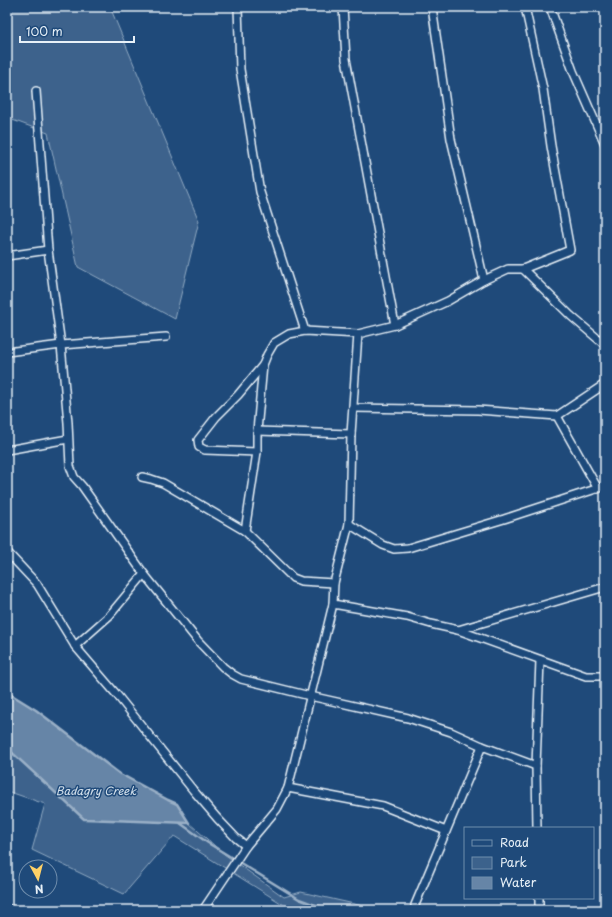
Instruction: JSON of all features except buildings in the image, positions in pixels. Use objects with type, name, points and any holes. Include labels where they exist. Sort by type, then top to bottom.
[{"type":"street","points":[[238,7],[240,69],[260,192],[305,331]]},
{"type":"street","points":[[342,7],[346,60],[395,325]]},
{"type":"street","points":[[432,7],[451,138],[484,280]]},
{"type":"street","points":[[245,531],[257,452],[257,431],[263,365],[274,343],[289,334],[305,331],[358,334],[395,325],[448,301],[484,280],[508,269],[523,269],[570,250],[551,146],[543,89],[525,7]]},
{"type":"street","points":[[550,7],[573,71],[605,144]]},
{"type":"street","points":[[36,91],[48,250],[61,346],[68,423],[70,466],[74,477],[82,486],[144,574],[198,641],[223,667],[240,679],[408,718],[452,732],[482,746],[536,766]]},
{"type":"street","points":[[7,256],[48,250]]},
{"type":"street","points":[[523,269],[571,316],[605,345]]},
{"type":"street","points":[[203,910],[244,849],[277,808],[288,788],[333,604],[334,583],[350,524],[351,434],[358,334]]},
{"type":"street","points":[[7,352],[166,337]]},
{"type":"street","points":[[257,452],[205,450],[199,447],[198,440],[216,417],[238,395],[263,365]]},
{"type":"street","points":[[353,408],[478,410],[557,416],[605,384]]},
{"type":"street","points":[[557,416],[598,489]]},
{"type":"street","points":[[257,431],[351,434]]},
{"type":"street","points":[[7,450],[68,439]]},
{"type":"street","points":[[142,477],[162,483],[245,531],[293,578],[334,583]]},
{"type":"street","points":[[350,524],[383,545],[394,549],[408,548],[605,486]]},
{"type":"street","points":[[7,552],[37,584],[75,646],[117,695],[193,790],[244,849]]},
{"type":"street","points":[[75,646],[109,616],[144,574]]},
{"type":"street","points":[[458,630],[605,587]]},
{"type":"street","points":[[333,604],[407,616],[431,624],[458,630],[586,676],[605,676]]},
{"type":"street","points":[[537,827],[536,766],[540,660]]},
{"type":"street","points":[[415,905],[482,746]]},
{"type":"street","points":[[288,788],[383,806],[446,831]]},
{"type":"street","points":[[539,899],[539,910]]},
{"type":"street","points":[[7,908],[12,910]]},
{"type":"green space","points":[[7,7],[110,7],[199,221],[175,319],[78,267],[48,133],[7,118]]},
{"type":"green space","points":[[7,748],[84,819],[189,823],[224,854],[284,897],[301,892],[381,910],[292,910],[174,836],[124,894],[58,862],[58,859],[51,859],[32,850],[45,804],[7,791]]},
{"type":"water","name":"Badagry Creek","points":[[7,692],[36,710],[118,773],[177,804],[189,823],[84,819],[7,748]]},
{"type":"waterway","points":[[7,692],[36,710],[120,774]]},
{"type":"waterway","points":[[7,748],[84,819],[189,823],[177,804],[126,777]]},
{"type":"waterway","points":[[180,823],[208,843],[299,899],[329,910]]}]
